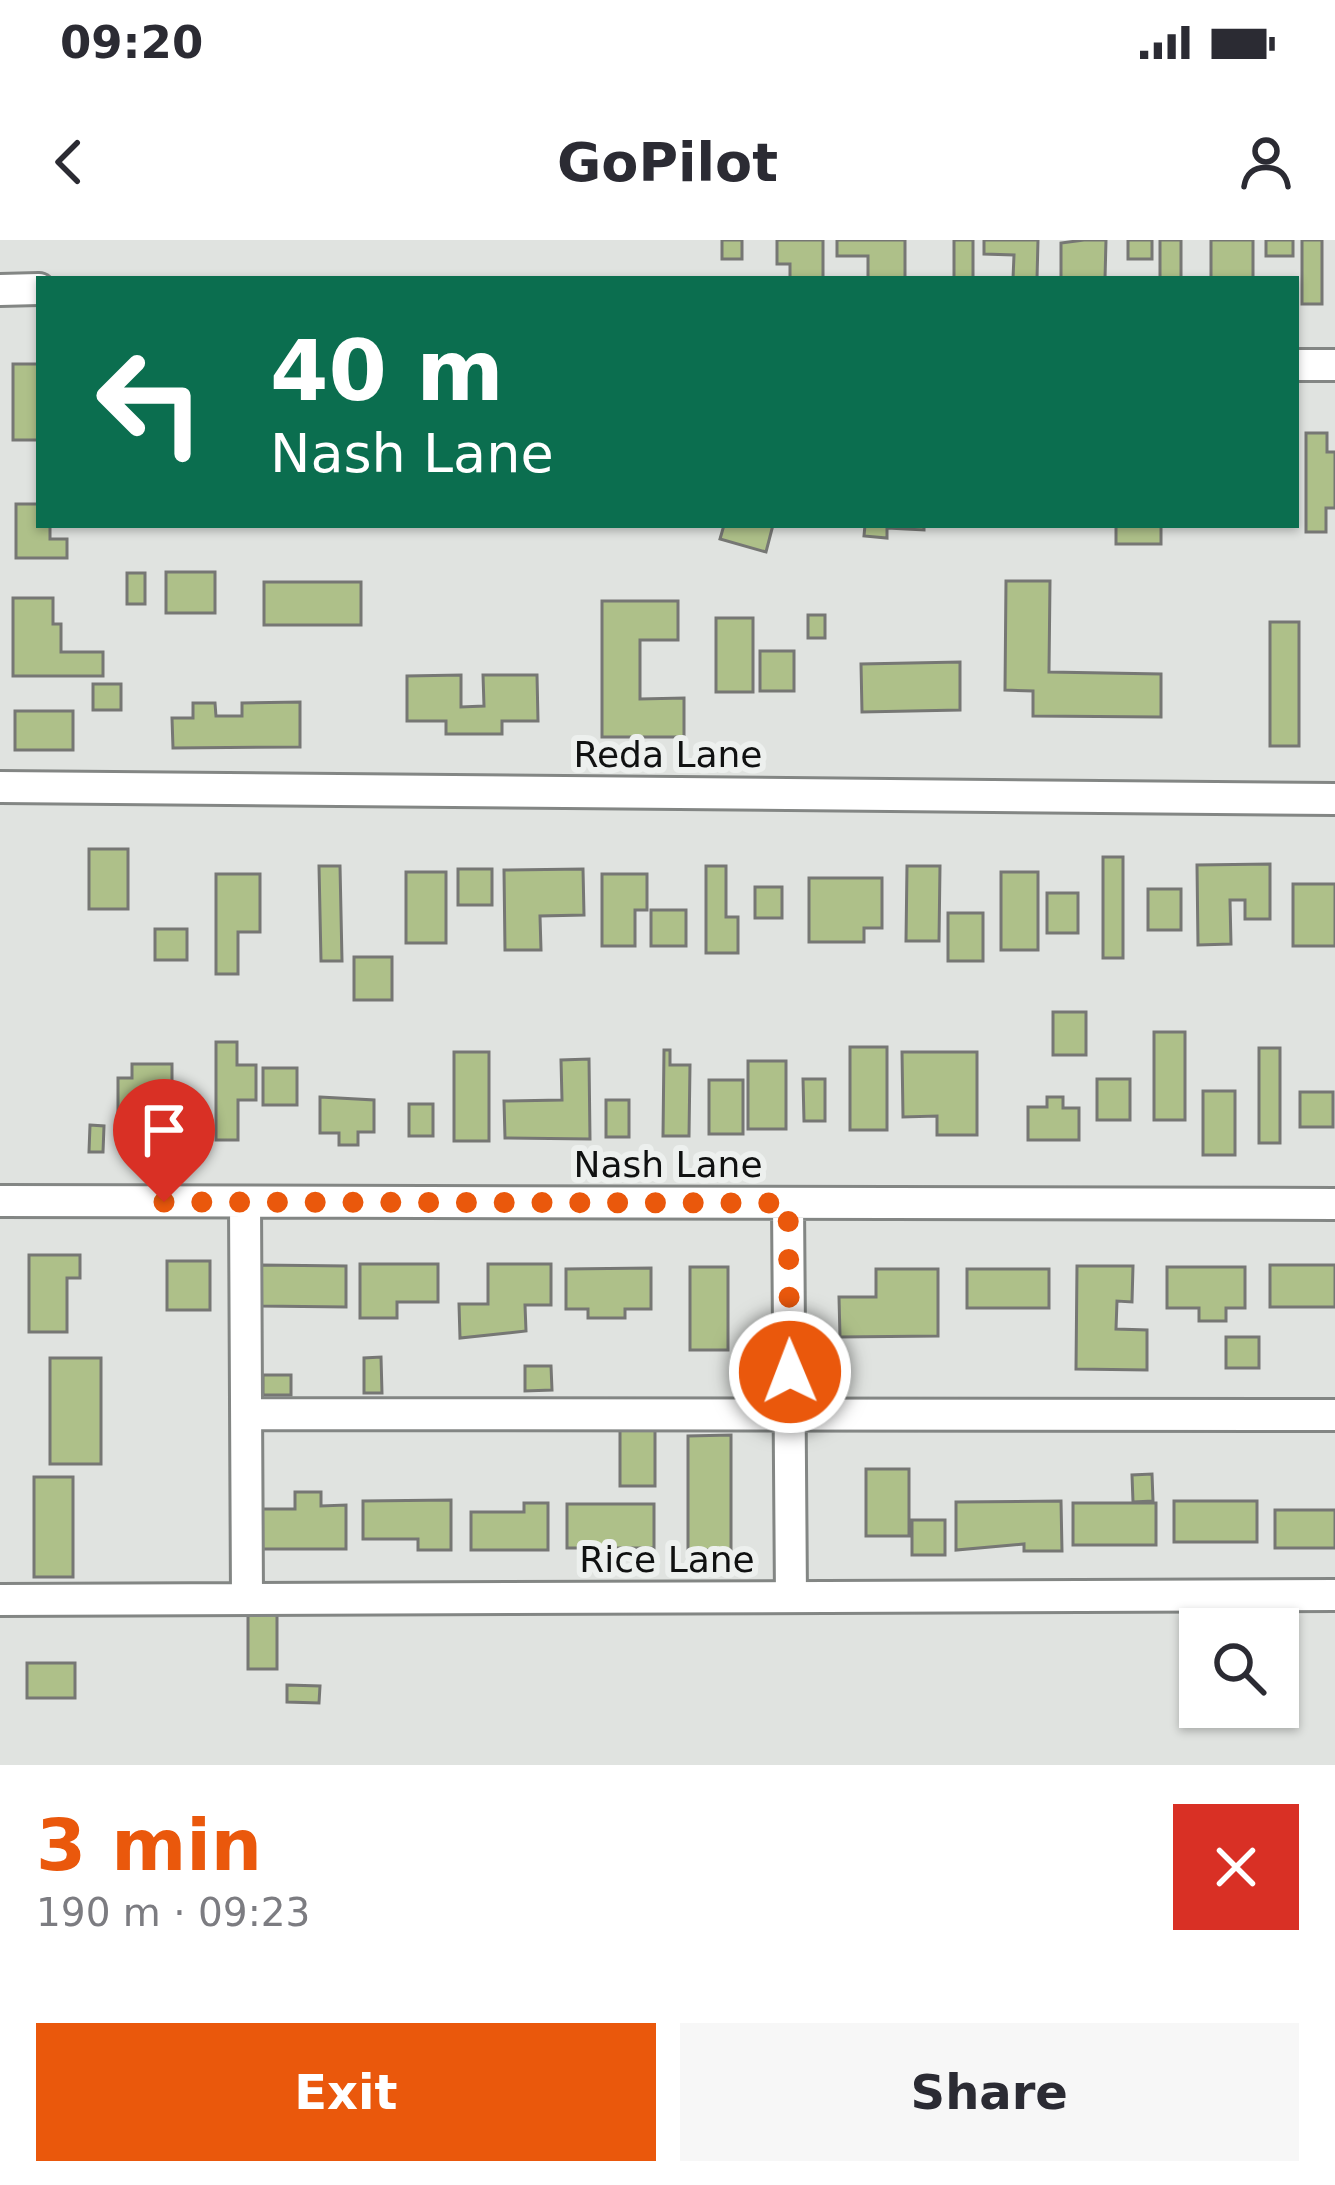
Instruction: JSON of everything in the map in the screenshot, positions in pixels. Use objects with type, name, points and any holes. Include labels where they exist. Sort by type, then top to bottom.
[{"type":"street","points":[[0,290],[36,289]]},
{"type":"street","points":[[1299,364],[1335,365]]},
{"type":"street","name":"Reda Lane","points":[[0,787],[1335,799]]},
{"type":"street","name":"Nash Lane","points":[[0,1201],[1335,1204]]},
{"type":"street","points":[[245,1202],[247,1599]]},
{"type":"street","points":[[788,1203],[791,1597]]},
{"type":"street","points":[[247,1414],[1335,1415]]},
{"type":"street","name":"Rice Lane","points":[[0,1600],[1335,1595]]},
{"type":"building","points":[[722,240],[742,240],[742,259],[722,259]]},
{"type":"building","points":[[777,240],[823,240],[823,276],[790,276],[790,264],[777,264]]},
{"type":"building","points":[[837,240],[905,240],[905,276],[868,276],[868,256],[837,256]]},
{"type":"building","points":[[954,240],[973,240],[973,276],[954,276]]},
{"type":"building","points":[[984,240],[1038,240],[1037,276],[1013,276],[1014,255],[984,254]]},
{"type":"building","points":[[1106,240],[1105,276],[1061,276],[1061,243]]},
{"type":"building","points":[[1128,240],[1152,240],[1152,259],[1128,259]]},
{"type":"building","points":[[1160,240],[1181,240],[1181,276],[1160,276]]},
{"type":"building","points":[[1211,240],[1253,240],[1253,276],[1211,276]]},
{"type":"building","points":[[1266,240],[1293,240],[1293,256],[1266,256]]},
{"type":"building","points":[[1302,240],[1322,240],[1322,304],[1302,304]]},
{"type":"building","points":[[13,364],[36,364],[36,440],[13,440]]},
{"type":"building","points":[[1306,433],[1327,433],[1327,452],[1335,452],[1335,508],[1326,508],[1326,532],[1306,532]]},
{"type":"building","points":[[16,504],[36,504],[36,528],[50,528],[50,539],[67,539],[67,558],[16,558]]},
{"type":"building","points":[[723,528],[772,528],[766,552],[720,539]]},
{"type":"building","points":[[865,528],[887,528],[887,538],[864,536]]},
{"type":"building","points":[[1116,528],[1161,528],[1161,544],[1116,544]]},
{"type":"building","points":[[166,572],[215,572],[215,613],[166,613]]},
{"type":"building","points":[[127,573],[145,573],[145,604],[127,604]]},
{"type":"building","points":[[1006,581],[1050,581],[1049,672],[1161,674],[1161,717],[1033,716],[1033,691],[1005,690]]},
{"type":"building","points":[[264,582],[361,582],[361,625],[264,625]]},
{"type":"building","points":[[13,598],[53,598],[53,624],[61,624],[61,652],[103,652],[103,676],[13,676]]},
{"type":"building","points":[[602,601],[678,601],[678,640],[640,640],[640,699],[684,698],[684,737],[602,737]]},
{"type":"building","points":[[808,615],[825,615],[825,638],[808,638]]},
{"type":"building","points":[[716,618],[753,618],[753,692],[716,692]]},
{"type":"building","points":[[1270,622],[1299,622],[1299,746],[1270,746]]},
{"type":"building","points":[[760,651],[794,651],[794,691],[760,691]]},
{"type":"building","points":[[960,662],[960,710],[862,712],[861,664]]},
{"type":"building","points":[[461,675],[461,707],[484,706],[483,675],[537,675],[538,721],[502,721],[502,734],[446,734],[446,721],[407,721],[407,676]]},
{"type":"building","points":[[93,684],[121,684],[121,710],[93,710]]},
{"type":"building","points":[[300,702],[300,747],[173,748],[172,718],[193,718],[193,703],[215,703],[216,716],[242,716],[242,703]]},
{"type":"building","points":[[15,711],[73,711],[73,750],[15,750]]},
{"type":"building","points":[[89,849],[128,849],[128,909],[89,909]]},
{"type":"building","points":[[1103,857],[1123,857],[1123,958],[1103,958]]},
{"type":"building","points":[[1270,864],[1270,919],[1245,919],[1245,900],[1230,900],[1231,944],[1198,945],[1197,865]]},
{"type":"building","points":[[319,866],[340,866],[342,961],[321,961]]},
{"type":"building","points":[[706,866],[726,866],[726,917],[738,917],[738,953],[706,953]]},
{"type":"building","points":[[907,866],[940,866],[939,941],[906,941]]},
{"type":"building","points":[[458,869],[492,869],[492,905],[458,905]]},
{"type":"building","points":[[583,869],[584,915],[540,916],[541,950],[505,950],[504,870]]},
{"type":"building","points":[[406,872],[446,872],[446,943],[406,943]]},
{"type":"building","points":[[1001,872],[1038,872],[1038,950],[1001,950]]},
{"type":"building","points":[[216,874],[260,874],[260,932],[238,932],[238,974],[216,974]]},
{"type":"building","points":[[602,874],[647,874],[647,910],[635,910],[635,946],[602,946]]},
{"type":"building","points":[[809,878],[882,878],[882,928],[864,928],[864,942],[809,942]]},
{"type":"building","points":[[1293,884],[1335,884],[1335,946],[1293,946]]},
{"type":"building","points":[[755,887],[782,887],[782,918],[755,918]]},
{"type":"building","points":[[1148,889],[1181,889],[1181,930],[1148,930]]},
{"type":"building","points":[[1047,893],[1078,893],[1078,933],[1047,933]]},
{"type":"building","points":[[651,910],[686,910],[686,946],[651,946]]},
{"type":"building","points":[[948,913],[983,913],[983,961],[948,961]]},
{"type":"building","points":[[155,929],[187,929],[187,960],[155,960]]},
{"type":"building","points":[[354,957],[392,957],[392,1000],[354,1000]]},
{"type":"building","points":[[1053,1012],[1086,1012],[1086,1055],[1053,1055]]},
{"type":"building","points":[[1154,1032],[1185,1032],[1185,1120],[1154,1120]]},
{"type":"building","points":[[216,1042],[237,1042],[237,1065],[256,1065],[256,1100],[238,1100],[238,1140],[216,1140]]},
{"type":"building","points":[[850,1047],[887,1047],[887,1130],[850,1130]]},
{"type":"building","points":[[1259,1048],[1280,1048],[1280,1143],[1259,1143]]},
{"type":"building","points":[[664,1050],[670,1050],[670,1065],[690,1065],[689,1136],[663,1136]]},
{"type":"building","points":[[454,1052],[489,1052],[489,1141],[454,1141]]},
{"type":"building","points":[[902,1052],[977,1052],[977,1135],[937,1135],[937,1116],[903,1117]]},
{"type":"building","points":[[589,1059],[590,1139],[505,1138],[504,1101],[562,1100],[561,1060]]},
{"type":"building","points":[[748,1061],[786,1061],[786,1129],[748,1129]]},
{"type":"building","points":[[132,1064],[172,1064],[172,1138],[118,1138],[118,1078],[132,1078]]},
{"type":"building","points":[[263,1068],[297,1068],[297,1105],[263,1105]]},
{"type":"building","points":[[803,1079],[825,1079],[825,1121],[804,1121]]},
{"type":"building","points":[[1097,1079],[1130,1079],[1130,1120],[1097,1120]]},
{"type":"building","points":[[709,1080],[743,1080],[743,1134],[709,1134]]},
{"type":"building","points":[[1203,1091],[1235,1091],[1235,1155],[1203,1155]]},
{"type":"building","points":[[1300,1092],[1333,1092],[1333,1127],[1300,1127]]},
{"type":"building","points":[[320,1097],[374,1100],[374,1132],[358,1132],[358,1145],[339,1145],[339,1133],[320,1133]]},
{"type":"building","points":[[1047,1097],[1063,1097],[1063,1108],[1079,1108],[1079,1140],[1028,1140],[1028,1107],[1047,1107]]},
{"type":"building","points":[[606,1100],[629,1100],[629,1137],[606,1137]]},
{"type":"building","points":[[409,1104],[433,1104],[433,1136],[409,1136]]},
{"type":"building","points":[[90,1125],[104,1126],[103,1152],[89,1152]]},
{"type":"building","points":[[29,1255],[80,1255],[80,1278],[67,1278],[67,1332],[29,1332]]},
{"type":"building","points":[[167,1261],[210,1261],[210,1310],[167,1310]]},
{"type":"building","points":[[360,1264],[438,1264],[438,1302],[397,1302],[397,1318],[360,1318]]},
{"type":"building","points":[[488,1264],[551,1264],[551,1305],[525,1305],[526,1331],[460,1338],[459,1304],[488,1304]]},
{"type":"building","points":[[260,1265],[346,1266],[346,1307],[260,1306]]},
{"type":"building","points":[[1270,1265],[1335,1265],[1335,1307],[1270,1307]]},
{"type":"building","points":[[1077,1266],[1133,1266],[1132,1302],[1117,1301],[1116,1329],[1147,1330],[1147,1370],[1076,1369]]},
{"type":"building","points":[[690,1267],[728,1267],[728,1350],[690,1350]]},
{"type":"building","points":[[1167,1267],[1245,1267],[1245,1308],[1226,1308],[1226,1321],[1199,1321],[1199,1308],[1167,1308]]},
{"type":"building","points":[[651,1268],[651,1309],[625,1309],[625,1318],[588,1318],[588,1309],[566,1309],[566,1269]]},
{"type":"building","points":[[876,1269],[938,1269],[938,1336],[840,1337],[839,1297],[876,1297]]},
{"type":"building","points":[[967,1269],[1049,1269],[1049,1308],[967,1308]]},
{"type":"building","points":[[1226,1337],[1259,1337],[1259,1368],[1226,1368]]},
{"type":"building","points":[[381,1357],[382,1393],[364,1393],[364,1358]]},
{"type":"building","points":[[50,1358],[101,1358],[101,1464],[50,1464]]},
{"type":"building","points":[[525,1366],[551,1366],[552,1390],[525,1391]]},
{"type":"building","points":[[263,1375],[291,1375],[291,1395],[263,1395]]},
{"type":"building","points":[[620,1429],[655,1429],[655,1486],[620,1486]]},
{"type":"building","points":[[731,1435],[731,1550],[688,1550],[688,1436]]},
{"type":"building","points":[[866,1469],[909,1469],[909,1536],[866,1536]]},
{"type":"building","points":[[1152,1474],[1153,1501],[1133,1502],[1132,1475]]},
{"type":"building","points":[[34,1477],[73,1477],[73,1577],[34,1577]]},
{"type":"building","points":[[295,1492],[321,1492],[321,1506],[346,1505],[346,1549],[260,1549],[260,1509],[295,1509]]},
{"type":"building","points":[[451,1500],[451,1550],[418,1550],[418,1539],[363,1539],[363,1501]]},
{"type":"building","points":[[1061,1501],[1062,1551],[1024,1551],[1024,1544],[956,1550],[956,1502]]},
{"type":"building","points":[[1174,1501],[1257,1501],[1257,1542],[1174,1542]]},
{"type":"building","points":[[524,1503],[548,1503],[548,1550],[471,1550],[471,1512],[524,1512]]},
{"type":"building","points":[[1073,1503],[1156,1503],[1156,1545],[1073,1545]]},
{"type":"building","points":[[567,1504],[654,1504],[654,1548],[567,1548]]},
{"type":"building","points":[[1275,1510],[1335,1510],[1335,1548],[1275,1548]]},
{"type":"building","points":[[912,1520],[945,1520],[945,1555],[912,1555]]},
{"type":"building","points":[[248,1613],[277,1613],[277,1669],[248,1669]]},
{"type":"building","points":[[27,1663],[75,1663],[75,1698],[27,1698]]},
{"type":"building","points":[[287,1685],[320,1686],[319,1703],[287,1702]]},
{"type":"route","points":[[164,1202],[788,1203],[790,1372]]}]
